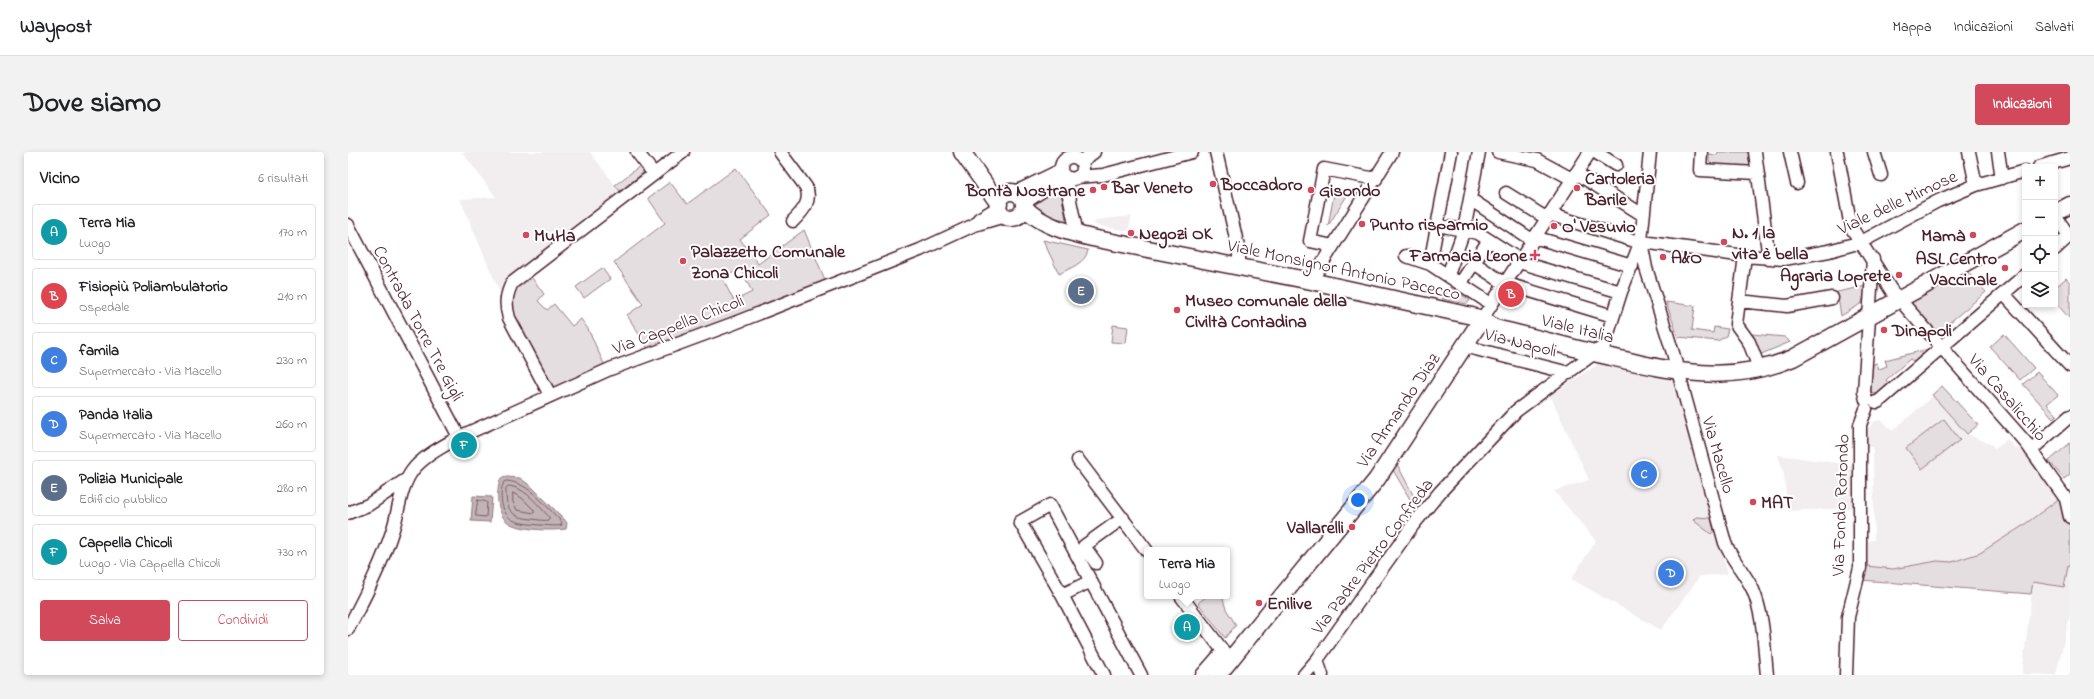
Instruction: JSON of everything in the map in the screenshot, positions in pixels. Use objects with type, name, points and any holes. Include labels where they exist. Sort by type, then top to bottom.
[{"type":"main road","points":[[962,152],[1011,205]]},
{"type":"main road","points":[[970,152],[1011,205]]},
{"type":"main road","points":[[2058,200],[2070,194]]},
{"type":"main road","name":"Viale Monsignor Antonio Pacecco","points":[[1011,205],[1037,227],[1058,229],[1311,281],[1482,319]]},
{"type":"main road","points":[[2058,213],[2070,205]]},
{"type":"main road","name":"Viale Italia","points":[[1899,300],[2022,221]]},
{"type":"main road","name":"Viale Italia","points":[[1676,367],[1725,364],[1756,360],[1788,349],[1899,300],[2022,232]]},
{"type":"main road","name":"Viale Italia","points":[[1482,319],[1495,328],[1676,367],[1727,373],[1772,366],[1812,349],[1869,312]]},
{"type":"main road","name":"Via Armando Diaz","points":[[1218,675],[1227,655],[1377,479],[1482,319]]},
{"type":"street","points":[[637,152],[654,174]]},
{"type":"street","points":[[550,395],[509,318],[506,307],[509,288],[521,274],[683,152]]},
{"type":"street","points":[[780,152],[809,193],[808,201],[802,212],[794,221]]},
{"type":"street","points":[[1056,152],[1067,173]]},
{"type":"street","points":[[1081,162],[1094,152]]},
{"type":"street","points":[[1067,173],[1103,175],[1192,152]]},
{"type":"street","points":[[1216,152],[1239,251],[1239,267]]},
{"type":"street","points":[[1311,281],[1392,152]]},
{"type":"street","points":[[1430,264],[1451,152]]},
{"type":"street","points":[[1448,275],[1464,230],[1479,152]]},
{"type":"street","points":[[1502,152],[1540,156],[1643,215]]},
{"type":"street","name":"Via Armando Diaz","points":[[1482,319],[1590,152]]},
{"type":"street","points":[[1595,152],[1616,165]]},
{"type":"street","points":[[1600,350],[1614,316],[1621,292],[1632,266],[1640,241],[1650,152]]},
{"type":"street","points":[[1701,152],[1700,170],[1757,173]]},
{"type":"street","points":[[1755,152],[1769,258]]},
{"type":"street","points":[[1790,152],[1797,183]]},
{"type":"street","name":"Via Casalicchio","points":[[1840,152],[1851,227],[1855,236],[1861,242],[1899,300],[2031,450],[2066,499],[2070,517]]},
{"type":"street","points":[[1874,152],[1881,176]]},
{"type":"street","points":[[1969,152],[1976,185]]},
{"type":"street","points":[[1998,152],[2002,178]]},
{"type":"street","points":[[1077,234],[1067,186],[1065,159],[1072,157],[1081,162]]},
{"type":"street","points":[[2049,164],[2070,158]]},
{"type":"street","points":[[1011,205],[1042,189],[1067,173],[1082,172],[1081,162]]},
{"type":"street","points":[[1333,246],[1310,241],[1324,169],[1376,179]]},
{"type":"street","name":"Viale delle Mimose","points":[[1506,193],[1548,216],[1640,241],[1745,256],[1784,259],[1829,251],[1861,242],[1938,200],[1976,185],[2022,172]]},
{"type":"street","points":[[1470,199],[1533,239],[1632,266]]},
{"type":"street","name":"Via Cappella Chicoli","points":[[407,480],[414,469],[436,451],[459,437],[550,395],[610,369],[732,324],[920,250],[974,225],[1011,205]]},
{"type":"street","points":[[2058,219],[2070,236],[2058,246]]},
{"type":"street","name":"Contrada Torre Tre Gigli","points":[[348,225],[459,437]]},
{"type":"street","points":[[1438,225],[1478,233],[1519,261],[1621,292]]},
{"type":"street","points":[[1460,284],[1489,240]]},
{"type":"street","name":"Via Macello","points":[[1640,241],[1646,268],[1676,367],[1725,543],[1730,555],[1752,589],[1760,609],[1767,675]]},
{"type":"street","points":[[1406,256],[1430,264],[1491,304]]},
{"type":"street","points":[[1745,256],[1736,324],[1749,342],[1756,360]]},
{"type":"street","points":[[1872,259],[1864,392],[1869,403],[1878,402],[2022,278]]},
{"type":"street","points":[[1474,263],[1504,284],[1614,316]]},
{"type":"street","points":[[2004,294],[2070,366]]},
{"type":"street","points":[[1739,301],[1787,306],[1832,298]]},
{"type":"street","name":"Via Napoli","points":[[1464,346],[1569,373]]},
{"type":"street","name":"Via Padre Pietro Confreda","points":[[1304,675],[1317,660],[1413,525],[1440,492],[1516,411],[1600,350]]},
{"type":"street","name":"Via Fondo Rotondo","points":[[1846,675],[1848,617],[1860,568],[1860,425],[1869,403]]},
{"type":"street","points":[[2031,450],[2070,416]]},
{"type":"street","points":[[1078,460],[1144,547]]},
{"type":"street","points":[[348,513],[368,505],[407,480]]},
{"type":"street","points":[[348,629],[378,571],[394,528],[407,480]]},
{"type":"street","points":[[1104,675],[1062,595],[1020,522],[1050,505],[1091,581],[1136,672]]},
{"type":"street","points":[[1096,563],[1084,546],[1123,518]]},
{"type":"street","points":[[1062,595],[1091,581]]},
{"type":"street","points":[[1183,599],[1227,655],[1202,675]]},
{"type":"street","points":[[1317,660],[1322,675]]},
{"type":"shaded area","points":[[462,152],[590,152],[624,197],[521,274],[506,307],[460,199],[496,197]]},
{"type":"shaded area","points":[[1718,152],[1748,152],[1750,167],[1713,165],[1709,161],[1709,154],[1717,155]]},
{"type":"shaded area","points":[[640,166],[644,172],[620,191],[615,185]]},
{"type":"shaded area","points":[[736,168],[771,215],[740,239],[758,264],[804,230],[826,282],[648,349],[627,315],[643,304],[614,262],[665,223],[648,198],[670,182],[687,204]],"holes":[[[741,269],[752,292],[734,301],[722,278]]]},
{"type":"shaded area","points":[[1060,187],[1066,220],[1040,215],[1033,205],[1035,201]]},
{"type":"shaded area","points":[[1335,189],[1344,191],[1348,194],[1328,226]]},
{"type":"shaded area","points":[[1132,216],[1128,231],[1094,225],[1096,220]]},
{"type":"shaded area","points":[[1043,240],[1088,250],[1087,255],[1081,262],[1059,274]]},
{"type":"shaded area","points":[[602,268],[610,279],[584,298],[576,287]]},
{"type":"shaded area","points":[[526,270],[544,294],[538,301],[547,310],[554,304],[572,326],[581,319],[588,329],[605,366],[550,395],[509,318],[507,294]]},
{"type":"shaded area","points":[[1966,270],[1986,292],[1937,333],[1909,302]]},
{"type":"shaded area","points":[[2066,278],[2070,283],[2070,319],[2058,305],[2058,285]]},
{"type":"shaded area","points":[[1866,286],[1862,303],[1841,316],[1837,292]]},
{"type":"shaded area","points":[[1450,287],[1470,300],[1467,304],[1442,299]]},
{"type":"shaded area","points":[[1666,302],[1695,306],[1692,330],[1713,333],[1714,327],[1728,329],[1726,336],[1718,341],[1678,337]]},
{"type":"shaded area","points":[[1113,325],[1128,327],[1126,343],[1111,342]]},
{"type":"shaded area","points":[[1752,334],[1785,337],[1790,342],[1759,355]]},
{"type":"shaded area","points":[[2004,334],[2034,368],[2020,380],[1990,347]]},
{"type":"shaded area","points":[[1928,349],[1914,362],[1910,359],[1886,380],[1889,384],[1877,394],[1871,393],[1871,365],[1877,363],[1879,369],[1887,366],[1885,360]]},
{"type":"shaded area","points":[[1605,360],[1672,375],[1692,436],[1710,504],[1708,505],[1728,574],[1700,576],[1661,630],[1571,579],[1596,541],[1554,491],[1589,480],[1550,395]]},
{"type":"shaded area","points":[[2037,372],[2058,395],[2047,404],[2057,415],[2053,418],[2023,384]]},
{"type":"shaded area","points":[[1942,386],[1978,425],[1967,434],[1932,395]]},
{"type":"shaded area","points":[[1933,396],[1967,434],[1992,445],[1995,449],[2007,439],[2015,448],[2022,448],[2059,499],[2021,527],[1980,553],[1952,562],[1937,561],[1893,569],[1867,566],[1867,541],[1874,540],[1873,447],[1867,447],[1867,430],[1875,421],[1882,420],[1892,431]]},
{"type":"shaded area","points":[[1944,419],[1960,440],[1922,469],[1906,448]]},
{"type":"shaded area","points":[[2070,443],[2070,474],[2064,479],[2049,461]]},
{"type":"shaded area","points":[[1778,455],[1852,465],[1852,508],[1787,511],[1784,475]]},
{"type":"shaded area","points":[[1397,464],[1421,510],[1418,513],[1393,470]]},
{"type":"shaded area","points":[[2059,499],[2070,520],[2070,566],[2068,566],[2064,587],[2033,582],[2031,594],[1861,580],[1867,566],[1893,569],[1937,561],[1952,562],[1980,553],[2021,527]]},
{"type":"shaded area","points":[[1696,517],[1711,518],[1714,531],[1711,534],[1693,520]]},
{"type":"shaded area","points":[[2070,566],[2070,615],[2056,675],[2022,674],[2033,582]]},
{"type":"shaded area","points":[[1203,599],[1223,599],[1226,609],[1236,625],[1225,638],[1198,603]]},
{"type":"water","points":[[501,478],[520,478],[532,487],[564,519],[567,523],[566,529],[532,529],[519,527],[507,522],[500,511],[498,504],[498,490]]},
{"type":"water","points":[[473,496],[492,497],[490,522],[471,521]]},
{"type":"place","name":"Boccadoro","points":[[1213,184]]},
{"type":"place","name":"Bar Veneto","points":[[1104,187]]},
{"type":"place","name":"Cartoleria Barile","points":[[1577,188]]},
{"type":"place","name":"Bontà Nostrane","points":[[1093,190]]},
{"type":"place","name":"Gisondo","points":[[1311,190]]},
{"type":"place","name":"Punto risparmio","points":[[1362,224]]},
{"type":"place","name":"O' Vesuvio","points":[[1554,226]]},
{"type":"place","name":"Negozi OK","points":[[1131,233]]},
{"type":"place","name":"MuHa","points":[[526,235]]},
{"type":"place","name":"Mamà","points":[[1973,235]]},
{"type":"place","name":"N. 1 la vita è bella","points":[[1724,242]]},
{"type":"place","name":"Farmacia Leone","points":[[1535,255]]},
{"type":"place","name":"A&O","points":[[1663,257]]},
{"type":"place","name":"Palazzetto Comunale Zona Chicoli","points":[[683,261]]},
{"type":"place","name":"ASL Centro Vaccinale","points":[[2005,268]]},
{"type":"place","name":"Agraria Loprete","points":[[1899,275]]},
{"type":"place","name":"Polizia Municipale","points":[[1081,291]]},
{"type":"place","name":"Fisiopiù Poliambulatorio","points":[[1511,294]]},
{"type":"place","name":"Museo comunale della Civiltà Contadina","points":[[1177,310]]},
{"type":"place","name":"Dinapoli","points":[[1884,330]]},
{"type":"place","name":"Cappella Chicoli","points":[[464,445]]},
{"type":"place","name":"famila","points":[[1644,474]]},
{"type":"place","name":"MAT","points":[[1753,502]]},
{"type":"place","name":"Vallarelli","points":[[1352,527]]},
{"type":"place","name":"Panda Italia","points":[[1671,573]]},
{"type":"place","name":"Enilive","points":[[1259,603]]},
{"type":"place","name":"Terra Mia","points":[[1187,627]]}]
